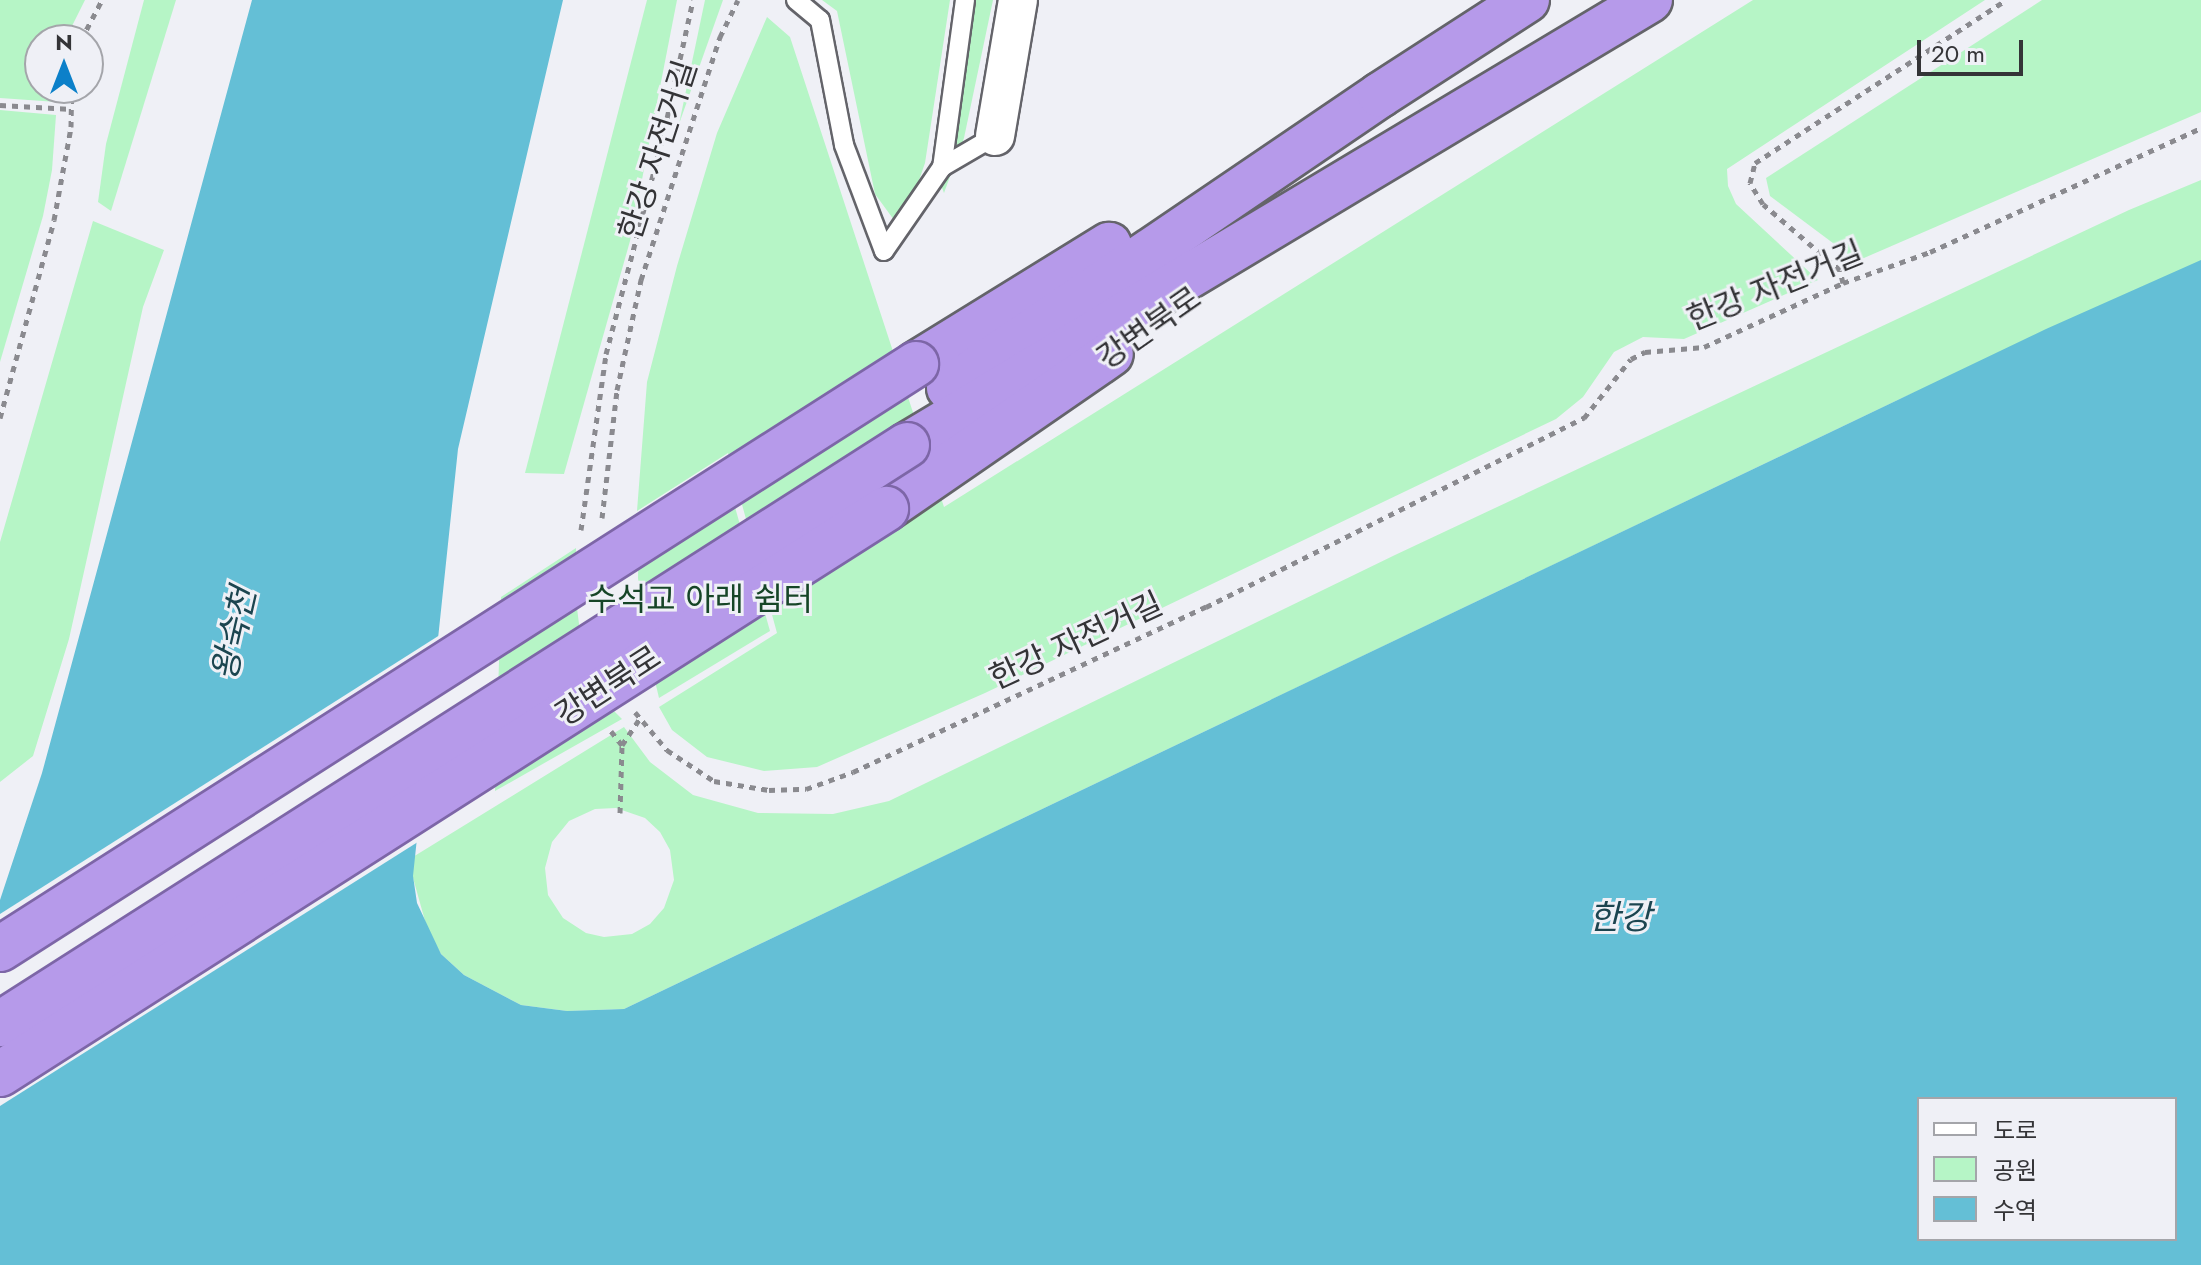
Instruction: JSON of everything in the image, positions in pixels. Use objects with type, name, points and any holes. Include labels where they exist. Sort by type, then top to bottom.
[{"type":"highway","name":"강변북로","points":[[0,1024],[900,435],[1380,95],[1527,0]]},
{"type":"highway","name":"강변북로","points":[[0,993],[900,435],[1447,123],[1650,0]]},
{"type":"highway","name":"강변북로","points":[[0,949],[916,364],[1164,211],[1380,95]]},
{"type":"highway","name":"강변북로","points":[[0,1074],[886,509],[1447,123]]},
{"type":"street","points":[[995,136],[1018,0]]},
{"type":"lane","points":[[796,0],[820,20],[844,145],[884,251],[942,167],[995,136]]},
{"type":"lane","points":[[942,167],[965,0]]},
{"type":"path","points":[[89,24],[102,0]]},
{"type":"path","points":[[580,533],[606,354],[662,141],[693,0]]},
{"type":"path","name":"한강 자전거길","points":[[602,525],[617,390],[641,280],[720,37],[738,0]]},
{"type":"path","points":[[1843,283],[1840,270],[1763,204],[1750,183],[1755,163],[2006,0]]},
{"type":"path","points":[[0,418],[54,220],[72,104]]},
{"type":"path","points":[[0,105],[72,109]]},
{"type":"path","name":"한강 자전거길","points":[[633,708],[667,750],[714,781],[769,790],[806,789],[853,772],[1206,607],[1584,418],[1616,376],[1638,356],[1704,347],[1843,283],[1930,252],[2201,128]]},
{"type":"path","points":[[620,813],[622,745],[640,718]]},
{"type":"path","points":[[608,726],[622,745]]},
{"type":"green space","points":[[0,0],[85,0],[73,24],[24,24],[24,100],[0,98]]},
{"type":"green space","points":[[144,0],[176,0],[111,211],[98,202],[106,144]]},
{"type":"green space","points":[[647,0],[677,0],[630,241],[564,474],[525,473]]},
{"type":"green space","points":[[705,0],[723,0],[679,124]]},
{"type":"green space","points":[[822,0],[950,0],[925,163],[916,189],[894,220],[875,194],[837,11]]},
{"type":"green space","points":[[960,0],[993,0],[964,138],[944,193],[936,172]]},
{"type":"green space","points":[[1753,0],[1985,0],[1727,169],[1728,186],[1736,204],[1818,280],[1684,339],[1643,337],[1614,352],[1583,397],[1556,419],[985,693],[817,767],[764,771],[707,757],[672,730],[659,707],[777,633],[728,453],[637,511],[647,382],[677,266],[717,133],[767,17],[790,37],[944,507]]},
{"type":"green space","points":[[2042,0],[2201,0],[2201,112],[1857,261],[1770,196],[1766,178]]},
{"type":"green space","points":[[0,110],[56,115],[52,170],[43,216],[0,362]]},
{"type":"green space","points":[[2201,180],[2201,267],[1902,398],[624,1009],[567,1011],[521,1005],[464,975],[441,954],[427,928],[408,860],[624,727],[650,762],[693,795],[758,813],[833,814],[889,801],[1395,555],[2129,210]],"holes":[[[616,808],[645,818],[660,832],[670,850],[674,880],[664,908],[650,924],[632,934],[604,937],[586,933],[563,918],[548,895],[545,868],[552,842],[569,821],[595,809]]]},
{"type":"green space","points":[[93,221],[164,250],[143,307],[69,639],[33,756],[0,782],[0,542]]},
{"type":"green space","name":"수석교 아래 쉼터","points":[[733,500],[770,631],[659,698],[646,643],[638,578],[639,520]]},
{"type":"green space","name":"수석교 아래 쉼터","points":[[576,548],[576,600],[581,640],[610,707],[622,719],[495,791],[501,597]]},
{"type":"water","name":"한강","points":[[252,0],[563,0],[458,449],[413,876],[417,903],[441,954],[464,975],[521,1005],[567,1011],[624,1009],[2046,329],[2201,260],[2201,1265],[0,1265],[0,900],[42,773]]},
{"type":"pier","points":[[443,633],[421,840],[0,1106],[0,914]]},
{"type":"water label","name":"왕숙천","points":[[234,634]]}]
